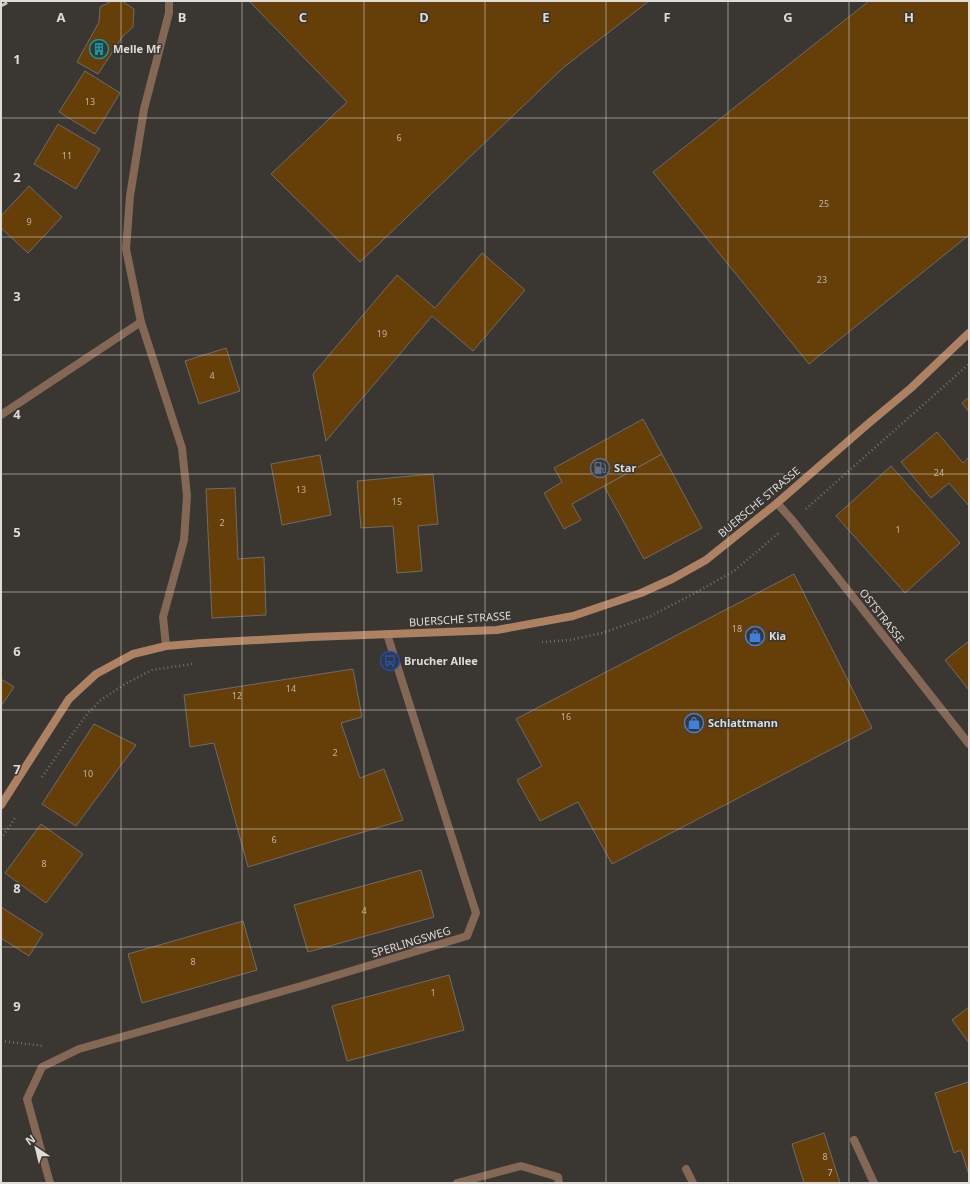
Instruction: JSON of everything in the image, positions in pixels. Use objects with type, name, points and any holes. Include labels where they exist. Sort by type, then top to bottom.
[{"type":"main road","name":"BUERSCHE STRASSE","points":[[1,805],[70,699],[96,674],[133,654],[166,646],[312,637],[496,630],[573,616],[641,593],[672,579],[706,560],[777,503],[911,388],[969,333]]},
{"type":"street","points":[[166,646],[163,617],[184,540],[188,496],[182,448],[141,322],[126,250],[130,196],[144,109],[169,13],[169,1]]},
{"type":"street","points":[[1,415],[141,322]]},
{"type":"street","name":"OSTSTRASSE","points":[[777,503],[793,521],[969,744]]},
{"type":"street","name":"SPERLINGSWEG","points":[[50,1183],[27,1098],[42,1067],[79,1049],[301,986],[467,936],[476,913],[387,634]]},
{"type":"street","points":[[854,1140],[874,1183]]},
{"type":"street","points":[[457,1183],[522,1166],[558,1177],[559,1183]]},
{"type":"street","points":[[686,1169],[693,1183]]},
{"type":"path","points":[[793,521],[969,364]]},
{"type":"path","points":[[1,1041],[48,1046]]},
{"type":"building","name":"Melle Mf","points":[[112,1],[122,1],[134,9],[133,27],[123,36],[98,74],[77,62],[99,22],[100,7]]},
{"type":"building","points":[[249,1],[649,1],[564,67],[360,262],[271,174],[347,102]]},
{"type":"building","points":[[869,1],[969,1],[969,235],[809,364],[653,172]]},
{"type":"building","points":[[85,71],[120,93],[95,134],[59,112]]},
{"type":"building","points":[[58,124],[100,149],[76,189],[34,164]]},
{"type":"building","points":[[29,186],[62,217],[28,253],[1,228],[1,216]]},
{"type":"building","points":[[482,253],[525,290],[473,351],[432,316],[326,441],[313,374],[397,275],[435,308]]},
{"type":"building","points":[[226,348],[240,391],[199,404],[185,361]]},
{"type":"building","points":[[969,397],[969,412],[962,403]]},
{"type":"building","points":[[643,419],[662,454],[572,504],[581,520],[564,529],[544,493],[562,482],[554,468]]},
{"type":"building","points":[[937,432],[963,463],[969,457],[969,506],[949,483],[931,498],[901,462]]},
{"type":"building","points":[[662,454],[702,528],[644,559],[604,486]]},
{"type":"building","points":[[320,455],[331,515],[282,525],[271,464]]},
{"type":"building","points":[[891,466],[960,543],[905,593],[836,516]]},
{"type":"building","points":[[433,474],[438,524],[418,526],[422,571],[397,573],[393,526],[361,528],[357,481]]},
{"type":"building","points":[[235,488],[238,559],[264,557],[266,615],[212,618],[206,489]]},
{"type":"building","name":"Schlattmann","points":[[794,574],[872,728],[612,864],[578,802],[540,821],[517,780],[542,766],[516,719]]},
{"type":"building","points":[[969,641],[969,690],[945,660]]},
{"type":"building","points":[[353,669],[362,717],[341,723],[360,778],[384,769],[403,820],[248,867],[214,743],[190,747],[184,695]]},
{"type":"building","points":[[1,679],[14,687],[1,706]]},
{"type":"building","points":[[94,724],[136,745],[76,826],[42,804]]},
{"type":"building","points":[[41,824],[83,854],[46,903],[5,873]]},
{"type":"building","points":[[421,870],[434,917],[308,952],[294,905]]},
{"type":"building","points":[[1,907],[43,934],[29,956],[1,938]]},
{"type":"building","points":[[243,921],[257,970],[142,1003],[128,954]]},
{"type":"building","points":[[449,975],[464,1030],[347,1061],[332,1006]]},
{"type":"building","points":[[969,1007],[969,1043],[952,1020]]},
{"type":"building","points":[[968,1082],[969,1175],[961,1150],[954,1153],[935,1093]]},
{"type":"building","points":[[824,1133],[840,1183],[804,1183],[792,1144]]},
{"type":"railway","points":[[1,6],[10,1]]},
{"type":"place","name":"Melle Mf","points":[[99,49]]},
{"type":"place","name":"Star","points":[[600,468]]},
{"type":"place","name":"Kia","points":[[755,636]]},
{"type":"place","name":"Brucher Allee","points":[[390,661]]},
{"type":"place","name":"Schlattmann","points":[[694,723]]}]
